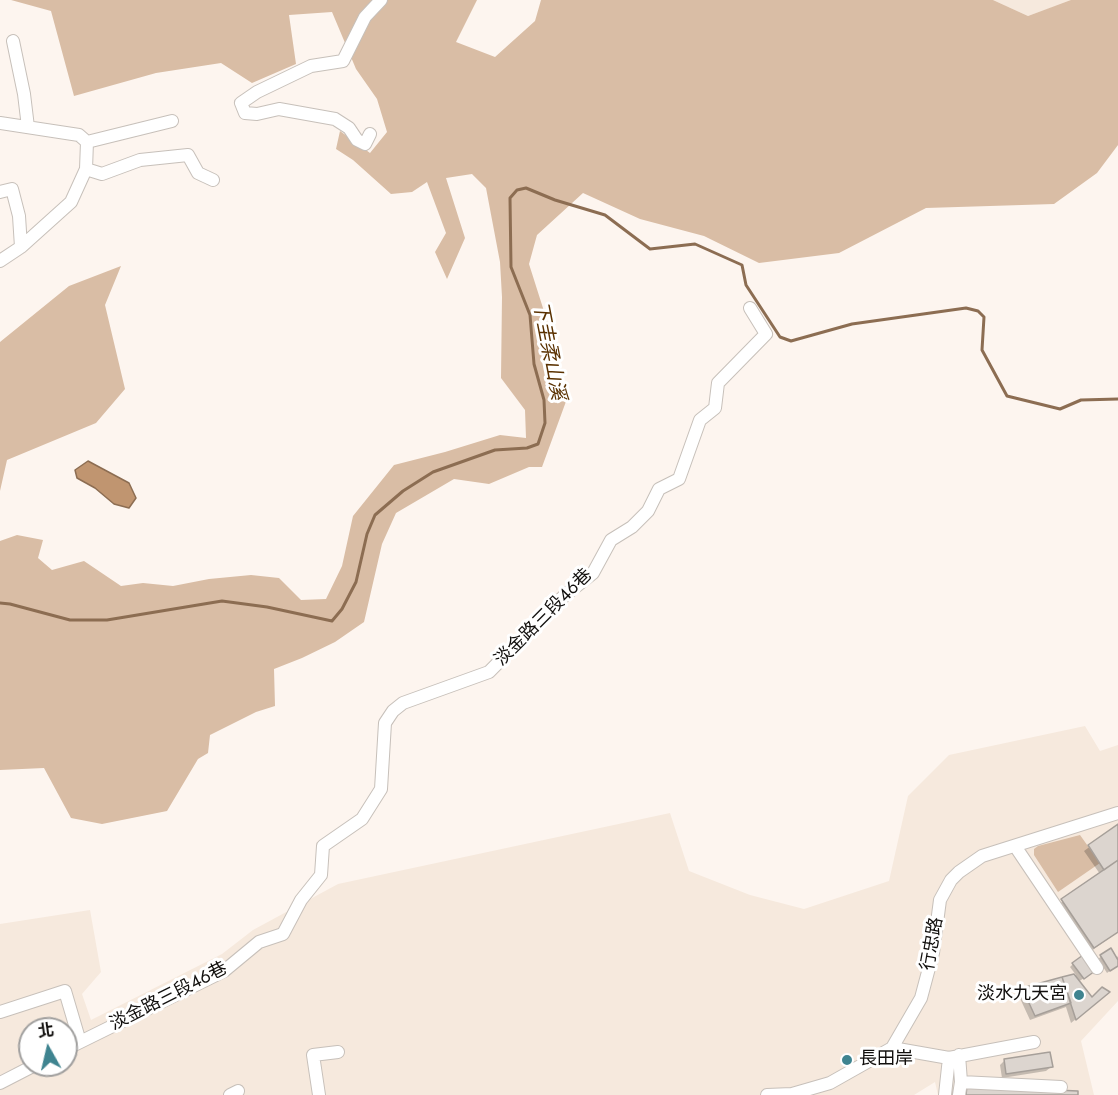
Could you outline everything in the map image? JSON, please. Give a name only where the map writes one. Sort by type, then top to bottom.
[{"type":"street","points":[[370,134],[365,144],[357,140],[349,128],[335,119],[279,109],[257,114],[245,113],[241,104],[257,92],[311,66],[343,61],[365,17],[381,0]]},
{"type":"street","points":[[13,41],[28,127]]},
{"type":"street","points":[[87,142],[172,121]]},
{"type":"street","points":[[0,123],[80,135],[87,142],[86,169],[71,202],[21,247],[0,261]]},
{"type":"street","points":[[86,169],[102,174],[140,160],[188,154],[198,173],[213,180]]},
{"type":"street","points":[[0,192],[12,189],[19,216],[21,247]]},
{"type":"street","name":"淡金路三段46巷","points":[[80,1042],[224,971],[260,942],[283,934],[301,900],[321,875],[323,846],[362,819],[381,789],[385,723],[393,711],[403,703],[489,672],[564,596],[593,573],[610,540],[632,527],[648,511],[659,489],[679,479],[700,420],[715,408],[718,383],[766,334],[750,308]]},
{"type":"street","name":"行忠路","points":[[892,1048],[921,998],[933,953],[940,900],[959,872],[982,856],[1118,813]]},
{"type":"street","points":[[1015,846],[1097,968]]},
{"type":"street","points":[[0,1012],[65,991],[80,1042]]},
{"type":"street","points":[[767,1095],[792,1094],[830,1083],[892,1048],[954,1056],[1034,1042]]},
{"type":"street","points":[[319,1095],[313,1055],[338,1052]]},
{"type":"street","points":[[954,1056],[960,1089],[1061,1087]]},
{"type":"street","points":[[945,1095],[954,1056]]},
{"type":"street","points":[[0,1083],[18,1074]]},
{"type":"shaded area","points":[[11,0],[477,0],[456,42],[495,57],[535,21],[541,0],[993,0],[1028,16],[1071,0],[1118,0],[1118,145],[1097,173],[1054,204],[926,208],[839,253],[759,263],[704,236],[640,219],[583,193],[537,235],[529,264],[568,396],[542,467],[529,467],[489,484],[454,479],[396,513],[382,544],[364,622],[335,642],[274,669],[275,706],[256,712],[210,735],[208,753],[198,759],[167,811],[102,824],[71,818],[44,768],[0,770],[0,541],[17,535],[43,540],[38,558],[52,570],[84,561],[121,586],[143,583],[173,586],[209,579],[251,575],[279,578],[301,600],[326,599],[342,566],[353,516],[394,465],[500,435],[526,438],[525,410],[501,378],[500,262],[486,188],[472,174],[446,178],[465,238],[447,279],[435,252],[446,233],[427,182],[412,192],[391,194],[353,160],[336,149],[340,131],[370,153],[387,132],[377,99],[356,69],[332,12],[289,15],[296,64],[252,83],[221,63],[156,73],[74,96],[51,11]]},
{"type":"shaded area","points":[[993,0],[1071,0],[1071,1],[1028,16]]},
{"type":"shaded area","points":[[121,266],[105,305],[125,389],[96,423],[7,460],[0,491],[0,342],[69,286]]},
{"type":"shaded area","points":[[88,461],[129,483],[136,498],[129,508],[114,504],[95,488],[77,478],[75,470]]},
{"type":"shaded area","points":[[1085,726],[1100,751],[1118,745],[1118,1001],[1081,1041],[1094,1095],[938,1095],[935,1082],[914,1095],[0,1095],[0,924],[90,910],[101,972],[82,994],[91,1020],[222,954],[253,930],[338,884],[670,813],[689,871],[750,895],[804,909],[889,881],[908,796],[949,755]]},
{"type":"shaded area","points":[[1080,835],[1100,863],[1058,892],[1034,855],[1034,849]]},
{"type":"building","points":[[1118,824],[1118,860],[1104,870],[1088,845]]},
{"type":"building","points":[[1118,860],[1118,932],[1094,948],[1061,899]]},
{"type":"building","points":[[1111,948],[1118,960],[1118,966],[1110,971],[1100,955]]},
{"type":"building","points":[[1083,955],[1095,971],[1084,979],[1072,963]]},
{"type":"building","name":"淡水九天宮","points":[[1074,974],[1092,997],[1102,987],[1110,992],[1076,1020],[1062,977]]},
{"type":"building","points":[[1062,977],[1071,1003],[1035,1016],[1022,988]]},
{"type":"building","points":[[1050,1052],[1053,1067],[1006,1074],[1004,1059]]},
{"type":"building","points":[[967,1086],[1078,1091],[1078,1095],[966,1095]]},
{"type":"waterway","name":"下圭柔山溪","points":[[0,603],[70,620],[107,620],[222,601],[267,607],[332,621],[342,609],[356,582],[367,534],[375,515],[403,491],[433,472],[495,450],[527,448],[538,444],[545,423],[544,400],[534,364],[530,315],[511,267],[510,198],[517,190],[526,188],[555,200],[605,215],[650,249],[695,244],[742,265],[746,285],[780,337],[791,341],[852,324],[966,308],[978,311],[984,317],[982,350],[1007,396],[1060,409],[1081,400],[1118,399]]},
{"type":"place","name":"淡水九天宮","points":[[1079,995]]},
{"type":"place","name":"長田岸","points":[[847,1060]]}]
